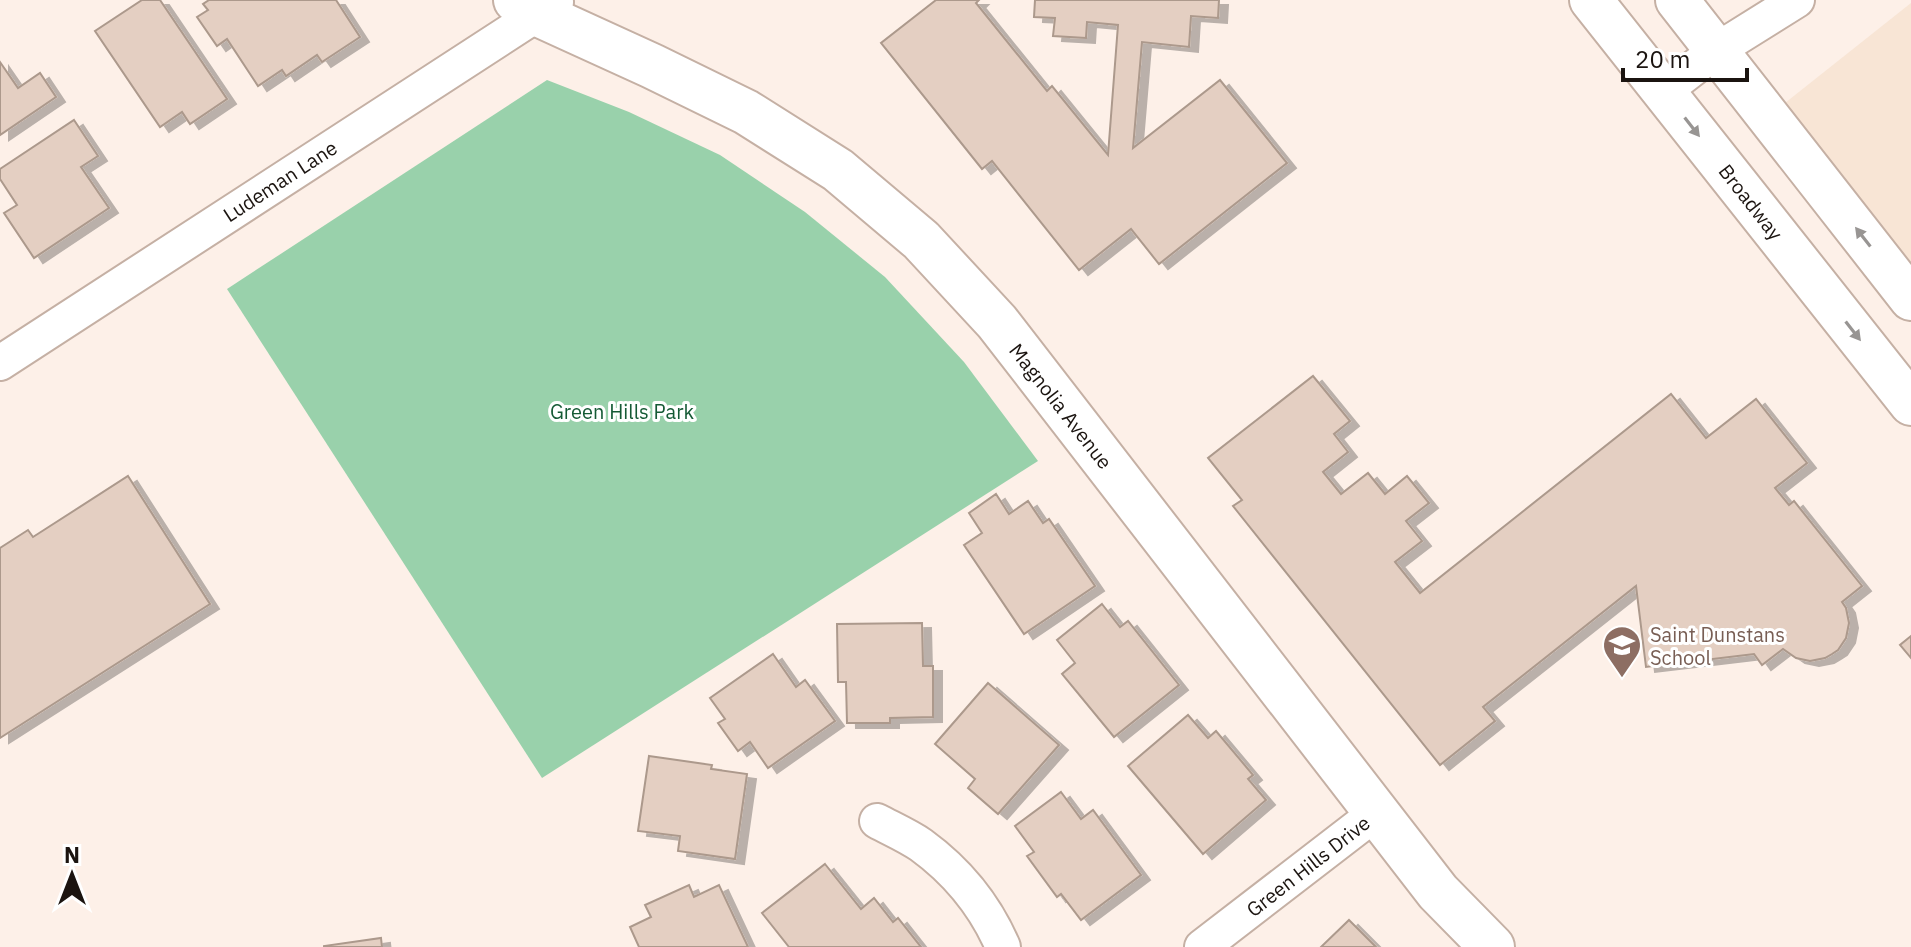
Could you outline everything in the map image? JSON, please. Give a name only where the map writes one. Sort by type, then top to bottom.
[{"type":"main road","name":"Magnolia Avenue","points":[[538,5],[746,112],[838,170],[921,240],[997,322],[1438,892],[1492,947]]},
{"type":"street","name":"Broadway","points":[[1591,0],[1911,404]]},
{"type":"street","points":[[1677,0],[1911,299]]},
{"type":"street","points":[[1664,91],[1717,50],[1797,0]]},
{"type":"street","name":"Ludeman Lane","points":[[1,359],[538,5]]},
{"type":"street","name":"Green Hills Drive","points":[[1202,947],[1376,813]]},
{"type":"street","points":[[877,821],[920,844],[959,876],[992,920],[1003,947]]},
{"type":"shaded area","points":[[1911,3],[1911,277],[1785,103]]},
{"type":"green space","name":"Green Hills Park","points":[[547,80],[629,112],[720,155],[805,212],[885,277],[964,362],[1038,461],[542,778],[227,289]]},
{"type":"building","points":[[142,0],[160,0],[227,99],[190,124],[182,112],[160,127],[95,31]]},
{"type":"building","points":[[209,0],[336,0],[360,37],[322,62],[317,55],[286,76],[282,70],[258,86],[227,39],[217,46],[197,17],[208,10],[203,4]]},
{"type":"building","points":[[936,0],[979,0],[976,3],[1047,91],[1052,86],[1108,155],[1118,25],[1087,22],[1086,38],[1053,36],[1055,18],[1034,17],[1035,0],[1219,0],[1218,18],[1191,16],[1189,47],[1142,42],[1133,148],[1220,80],[1287,163],[1159,264],[1131,229],[1079,270],[992,161],[982,169],[881,43]]},
{"type":"building","points":[[0,62],[18,88],[40,73],[56,97],[0,135]]},
{"type":"building","points":[[74,120],[98,156],[81,167],[109,208],[34,258],[4,213],[17,205],[0,179],[0,169]]},
{"type":"building","points":[[1313,376],[1350,421],[1334,434],[1348,452],[1323,472],[1341,494],[1368,473],[1385,494],[1407,476],[1429,503],[1406,521],[1422,541],[1395,562],[1420,593],[1671,394],[1706,438],[1756,399],[1807,463],[1775,488],[1789,505],[1794,501],[1862,586],[1842,602],[1849,623],[1846,638],[1832,654],[1810,661],[1796,658],[1783,649],[1762,665],[1754,654],[1646,667],[1636,586],[1483,707],[1495,721],[1440,765],[1233,506],[1242,500],[1208,458]]},
{"type":"building","points":[[128,476],[210,604],[0,738],[0,548],[28,530],[33,537]]},
{"type":"building","points":[[996,494],[1009,514],[1028,501],[1043,523],[1049,519],[1095,586],[1024,634],[964,545],[982,533],[969,513]]},
{"type":"building","points":[[1102,604],[1120,627],[1128,621],[1179,685],[1114,737],[1062,674],[1075,663],[1057,640]]},
{"type":"building","points":[[922,623],[923,666],[933,666],[933,717],[890,718],[890,723],[847,723],[846,682],[838,682],[837,624]]},
{"type":"building","points":[[1911,636],[1911,658],[1900,645]]},
{"type":"building","points":[[773,654],[796,687],[805,680],[835,721],[768,768],[750,742],[738,751],[718,723],[725,719],[710,698]]},
{"type":"building","points":[[988,683],[1059,745],[998,814],[968,788],[975,779],[935,744]]},
{"type":"building","points":[[1188,715],[1208,738],[1216,731],[1253,775],[1248,779],[1266,800],[1203,854],[1128,766]]},
{"type":"building","points":[[649,756],[712,765],[711,769],[747,774],[735,859],[678,851],[680,836],[638,831]]},
{"type":"building","points":[[1061,792],[1081,819],[1093,810],[1141,875],[1081,920],[1061,894],[1057,897],[1027,856],[1034,852],[1015,826]]},
{"type":"building","points":[[825,864],[861,909],[874,898],[893,922],[898,918],[921,947],[789,947],[762,913]]},
{"type":"building","points":[[689,885],[694,897],[719,885],[748,947],[639,947],[630,927],[651,917],[645,905]]},
{"type":"building","points":[[1349,920],[1376,947],[1321,947]]},
{"type":"building","points":[[381,938],[382,947],[324,947],[324,946]]},
{"type":"place","name":"Saint Dunstans School","points":[[1622,679]]}]
